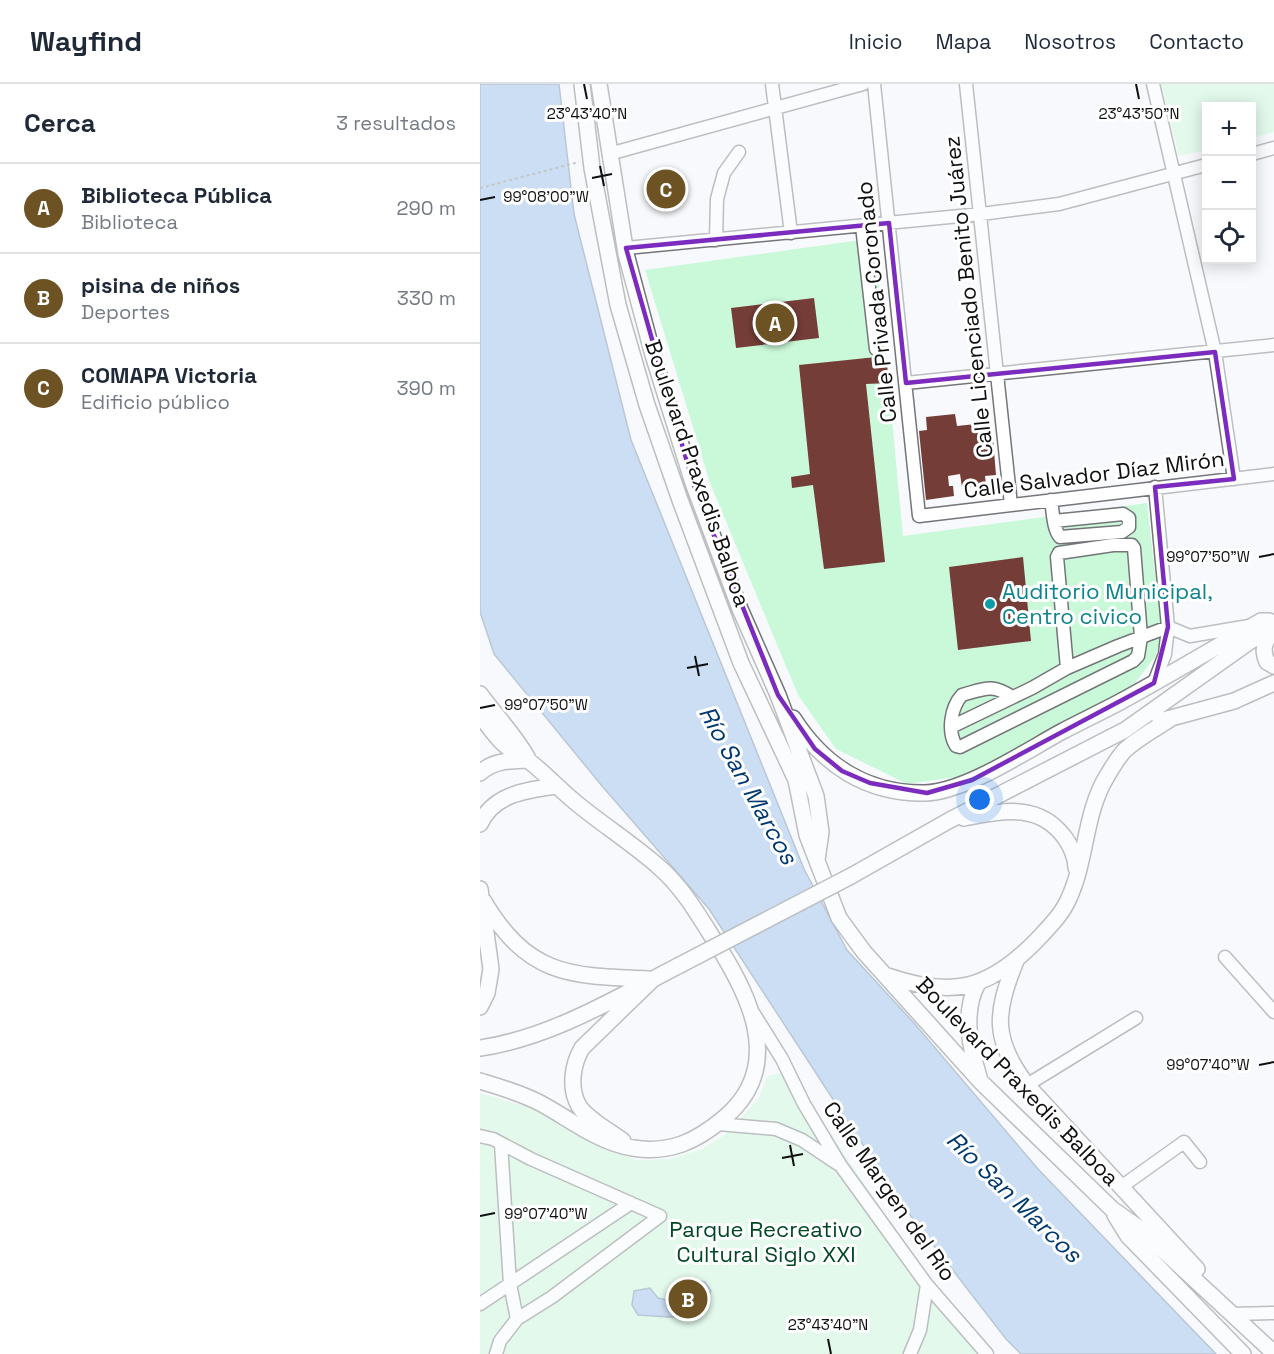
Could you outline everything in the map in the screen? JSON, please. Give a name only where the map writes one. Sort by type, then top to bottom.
[{"type":"main road","name":"Boulevard Praxedis Balboa","points":[[582,84],[592,168],[618,305],[652,418],[741,663],[796,780],[807,835],[839,918],[864,952],[980,1081],[1112,1209],[1139,1228],[1274,1353]]},
{"type":"main road","name":"Boulevard Praxedis Balboa","points":[[599,84],[626,248],[653,354],[693,483],[736,599],[778,695],[816,796],[821,832],[816,863]]},
{"type":"main road","points":[[652,418],[670,411]]},
{"type":"main road","points":[[480,1048],[511,1041],[588,1012],[851,876],[950,820],[1128,728],[1274,624],[1261,621],[1154,683],[989,772],[963,783],[927,793],[886,788],[842,771],[815,749],[778,695]]},
{"type":"main road","points":[[1274,630],[1264,643],[1267,662],[1274,666]]},
{"type":"main road","points":[[1128,728],[1234,701],[1274,683]]},
{"type":"main road","points":[[480,694],[497,718],[517,739],[528,760]]},
{"type":"main road","points":[[480,715],[506,746],[528,760],[556,786],[660,867],[680,888],[733,969],[753,1013],[758,1044],[754,1076],[744,1096],[727,1116],[707,1133],[681,1146],[654,1149],[633,1148],[607,1142],[537,1101],[505,1088],[480,1082]]},
{"type":"main road","points":[[885,975],[933,988],[978,984],[999,974],[1016,961],[1053,923],[1069,899],[1077,877],[1089,817],[1105,778],[1124,751],[1170,719]]},
{"type":"main road","points":[[480,773],[492,764],[501,761],[528,760]]},
{"type":"main road","points":[[480,824],[491,808],[513,794],[556,786]]},
{"type":"main road","points":[[950,820],[1021,811],[1043,817],[1056,825],[1068,842],[1076,861],[1077,877]]},
{"type":"main road","points":[[481,894],[497,924],[514,943],[537,960],[562,972],[652,980]]},
{"type":"main road","points":[[480,1007],[487,993],[490,969],[481,894]]},
{"type":"main road","points":[[1016,961],[999,1010],[1001,1039],[1012,1066],[1205,1277],[1221,1303]]},
{"type":"main road","points":[[633,1148],[585,1113],[579,1106],[573,1077],[576,1058],[582,1048],[652,980]]},
{"type":"main road","points":[[978,984],[972,994],[969,1031],[980,1081]]},
{"type":"main road","name":"Boulevard Praxedis Balboa","points":[[1112,1209],[1128,1236],[1243,1354]]},
{"type":"street","points":[[772,84],[791,233]]},
{"type":"street","points":[[609,154],[863,84]]},
{"type":"street","name":"Calle Privada Coronado","points":[[874,84],[919,516]]},
{"type":"street","name":"Calle Licenciado Benito Juárez","points":[[966,84],[1011,505]]},
{"type":"street","points":[[1153,84],[1215,352],[1234,479]]},
{"type":"street","points":[[1256,153],[1274,148]]},
{"type":"street","points":[[716,240],[717,199],[724,173],[739,152]]},
{"type":"street","points":[[626,248],[981,214],[1059,204],[1202,166]]},
{"type":"street","points":[[862,226],[876,350]]},
{"type":"street","points":[[906,383],[1274,345]]},
{"type":"street","name":"Calle Salvador Díaz Mirón","points":[[919,516],[1274,474]]},
{"type":"street","points":[[1154,683],[1165,654],[1168,627],[1155,487]]},
{"type":"street","points":[[1051,500],[1054,521],[1057,534],[1060,537],[1122,532],[1129,526],[1129,518],[1124,514],[1054,521]]},
{"type":"street","points":[[1012,698],[1001,689],[995,688],[962,695],[954,708],[951,727],[956,746],[960,747],[1133,661],[1138,656],[1141,637],[1132,545],[1063,551],[1057,557],[1067,668]]},
{"type":"street","points":[[951,727],[1012,698],[1067,668],[1168,627],[1190,636],[1253,626]]},
{"type":"street","points":[[1225,957],[1274,1012]]},
{"type":"street","name":"Calle Margen del Río","points":[[753,1013],[782,1059],[804,1104],[842,1166],[927,1285],[987,1354]]},
{"type":"street","points":[[1027,1085],[1137,1018]]},
{"type":"street","points":[[718,1124],[776,1130],[802,1140],[842,1166]]},
{"type":"street","points":[[480,1136],[660,1216],[552,1297],[517,1319],[500,1341],[496,1354]]},
{"type":"street","points":[[1121,1187],[1184,1142],[1200,1162]]},
{"type":"street","points":[[501,1144],[510,1284],[517,1319]]},
{"type":"street","points":[[480,1304],[631,1203]]},
{"type":"street","points":[[910,1354],[920,1330],[927,1285]]},
{"type":"street","points":[[1233,1314],[1274,1313]]},
{"type":"path","points":[[480,188],[579,162]]},
{"type":"highlighted area","points":[[889,223],[906,383],[1215,352],[1234,479],[1155,487],[1168,627],[1154,683],[972,780],[927,793],[870,783],[842,771],[815,749],[778,695],[693,483],[626,248]]},
{"type":"green space","points":[[1161,84],[1274,84],[1274,132],[1256,137],[1256,102],[1202,102],[1202,151],[1179,156]]},
{"type":"green space","points":[[875,238],[903,536],[1147,503],[1162,636],[1155,657],[1132,687],[1031,746],[956,777],[907,784],[836,749],[798,695],[710,483],[645,270]]},
{"type":"green space","name":"Parque Recreativo Cultural Siglo XXI","points":[[781,1073],[795,1080],[977,1354],[480,1354],[480,1093],[528,1107],[602,1147],[636,1160],[670,1159],[702,1149],[726,1134],[759,1098],[767,1076]]},
{"type":"water","name":"Río San Marcos","points":[[480,84],[559,84],[574,214],[631,440],[804,869],[847,950],[914,1023],[1038,1169],[1216,1354],[1021,1354],[1006,1339],[900,1202],[709,909],[602,786],[494,654],[480,612]]},
{"type":"water","points":[[693,1280],[705,1282],[711,1291],[698,1310],[689,1314],[671,1317],[638,1315],[632,1305],[634,1291],[650,1288],[658,1298],[667,1300]]},
{"type":"building","points":[[814,298],[819,338],[736,348],[731,308]]},
{"type":"building","points":[[886,356],[889,383],[866,384],[885,562],[824,569],[813,485],[792,488],[791,477],[810,474],[799,365]]},
{"type":"building","points":[[955,414],[957,426],[976,424],[980,428],[992,427],[996,475],[985,476],[986,485],[962,487],[960,474],[948,476],[949,486],[953,486],[954,496],[926,500],[919,431],[927,430],[926,417]]},
{"type":"building","name":"Auditorio Municipal, Centro civico","points":[[1023,557],[1031,641],[958,650],[949,567]]},
{"type":"place","name":"COMAPA Victoria","points":[[666,189]]},
{"type":"place","name":"Biblioteca Pública","points":[[775,323]]},
{"type":"place","name":"Auditorio Municipal, Centro civico","points":[[990,604]]},
{"type":"place","name":"pisina de niños","points":[[688,1299]]}]
